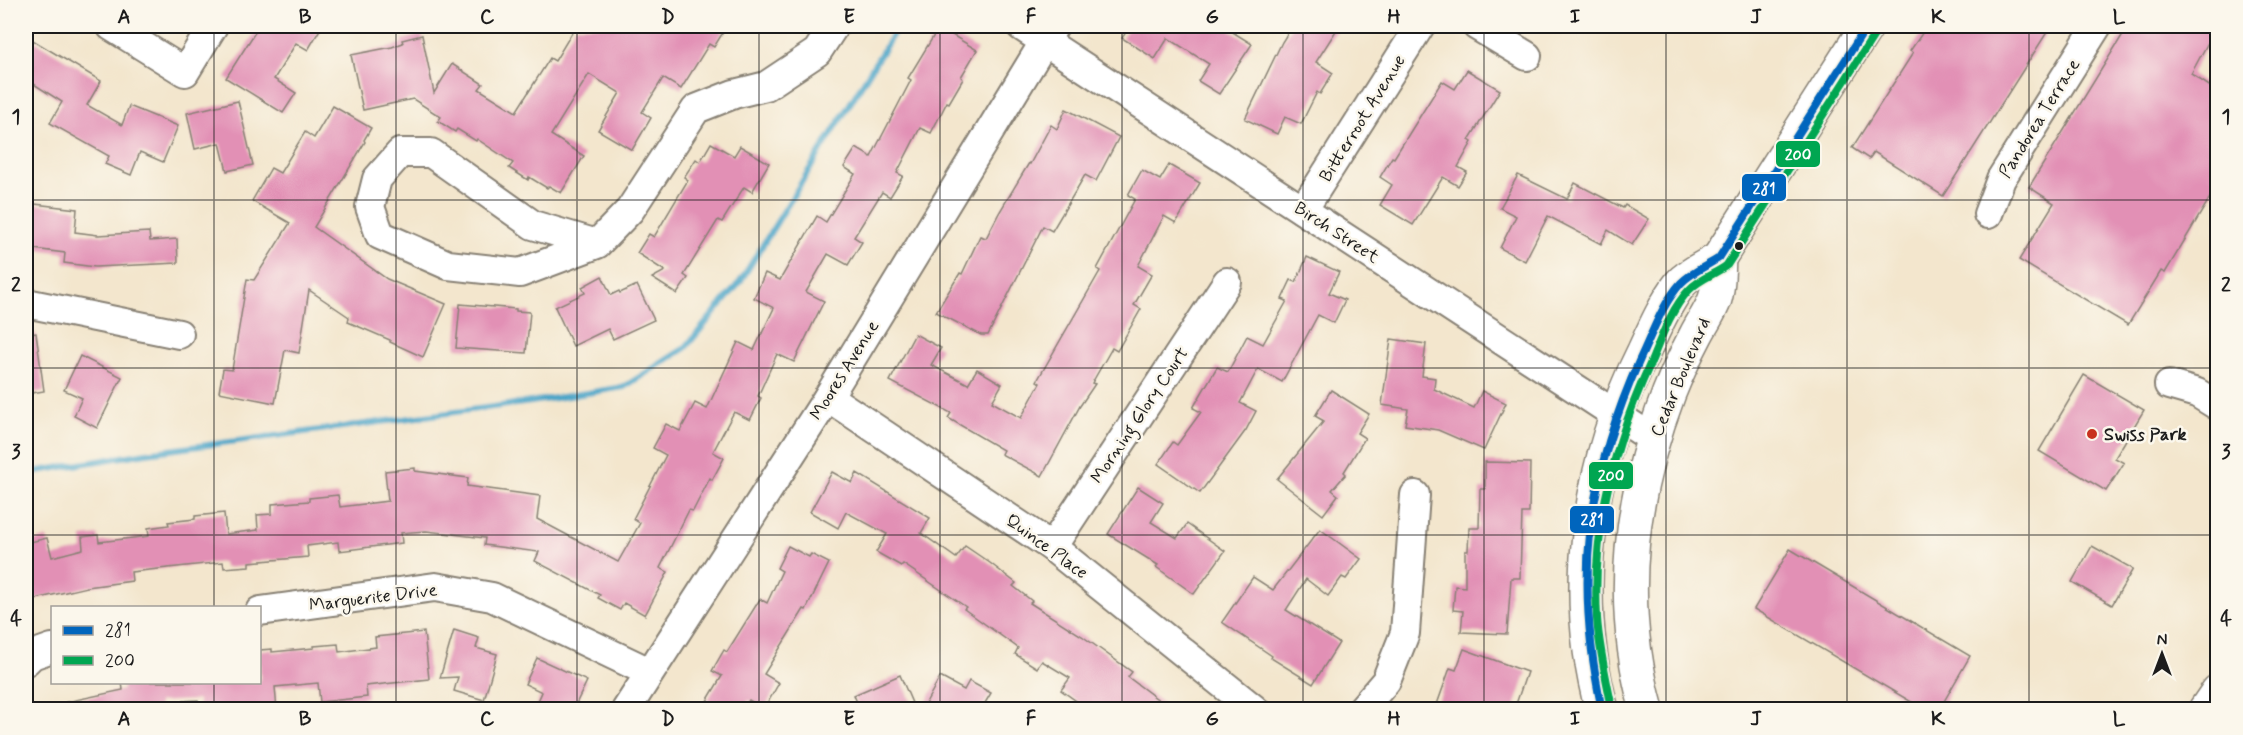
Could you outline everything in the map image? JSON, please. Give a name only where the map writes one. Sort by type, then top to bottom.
[{"type":"main road","name":"Cedar Boulevard","points":[[1602,710],[1592,660],[1587,607],[1587,558],[1591,513],[1600,466],[1616,414],[1651,337],[1682,282],[1719,258],[1867,26]]},
{"type":"main road","name":"Cedar Boulevard","points":[[1647,710],[1635,652],[1630,604],[1630,560],[1634,519],[1653,438],[1686,354],[1715,298],[1719,258]]},
{"type":"main road","points":[[2205,710],[2217,691]]},
{"type":"street","points":[[111,26],[185,72],[213,26]]},
{"type":"street","points":[[597,244],[533,225],[431,153],[400,153],[377,179],[370,207],[380,235],[448,265],[520,273],[597,244],[630,210],[696,109],[734,94],[766,86],[817,52],[834,26]]},
{"type":"street","name":"Bitterroot Avenue","points":[[1303,210],[1420,26]]},
{"type":"street","points":[[1477,26],[1527,56]]},
{"type":"street","name":"Pandorea Terrace","points":[[1988,214],[2001,178],[2097,26]]},
{"type":"street","name":"Birch Street","points":[[1040,30],[1303,210],[1653,438]]},
{"type":"street","name":"Moores Avenue","points":[[626,710],[828,397],[1040,30]]},
{"type":"street","name":"Morning Glory Court","points":[[1052,547],[1227,282]]},
{"type":"street","points":[[26,303],[179,334]]},
{"type":"street","points":[[2169,385],[2197,393],[2217,406]]},
{"type":"street","name":"Quince Place","points":[[828,397],[1052,547],[1255,710]]},
{"type":"street","points":[[1361,710],[1386,681],[1405,633],[1415,495]]},
{"type":"street","name":"Marguerite Drive","points":[[261,611],[435,587],[492,597],[649,672]]},
{"type":"street","points":[[26,661],[32,655],[51,648]]},
{"type":"building","points":[[259,26],[322,26],[308,50],[296,43],[274,79],[296,93],[283,113],[226,78]]},
{"type":"building","points":[[576,26],[727,26],[714,47],[709,44],[681,89],[663,78],[642,112],[651,118],[632,150],[598,130],[620,93],[589,74],[551,135],[584,156],[561,193],[529,177],[528,180],[509,168],[513,163],[477,139],[476,141],[457,129],[455,132],[438,121],[441,117],[413,99],[363,110],[351,55],[392,47],[403,43],[402,40],[422,35],[434,93],[452,64],[483,84],[479,89],[516,112],[550,58],[555,61]]},
{"type":"building","points":[[1130,26],[1223,26],[1252,44],[1219,94],[1198,81],[1209,64],[1168,38],[1155,59],[1122,38]]},
{"type":"building","points":[[1292,26],[1339,26],[1316,62],[1333,73],[1320,94],[1317,92],[1301,124],[1285,117],[1277,134],[1245,119]]},
{"type":"building","points":[[1927,26],[2051,26],[1943,196],[1874,152],[1869,159],[1852,148],[1913,53],[1910,51]]},
{"type":"building","points":[[2128,26],[2217,26],[2191,74],[2217,91],[2217,186],[2165,273],[2161,271],[2128,325],[2019,260],[2054,203],[2029,187]]},
{"type":"building","points":[[939,27],[977,50],[961,77],[963,79],[949,103],[947,102],[931,133],[920,128],[897,173],[903,176],[890,197],[882,192],[854,237],[862,242],[848,265],[828,254],[806,292],[824,301],[794,362],[777,354],[758,396],[761,398],[750,420],[734,412],[713,452],[724,458],[712,480],[710,478],[693,511],[689,510],[660,568],[668,572],[645,615],[624,603],[620,610],[598,598],[600,595],[535,561],[539,552],[484,545],[485,538],[426,531],[401,533],[402,543],[339,551],[338,542],[307,546],[308,557],[249,562],[249,566],[224,568],[223,562],[131,572],[132,581],[87,587],[31,600],[26,577],[26,543],[47,538],[52,557],[83,549],[82,537],[98,535],[99,542],[149,536],[148,528],[169,525],[168,522],[195,519],[195,516],[224,513],[226,534],[258,530],[257,515],[272,514],[272,504],[309,501],[309,498],[338,495],[340,507],[388,501],[385,471],[415,468],[415,471],[468,478],[467,486],[540,496],[537,519],[618,562],[640,523],[633,519],[666,455],[653,448],[666,424],[680,431],[695,403],[707,409],[738,342],[754,350],[774,308],[754,298],[765,273],[780,280],[817,216],[826,222],[855,174],[844,167],[856,148],[871,157],[911,80],[908,78]]},
{"type":"building","points":[[26,36],[101,81],[87,105],[122,125],[129,106],[178,126],[163,162],[140,152],[131,175],[105,164],[109,156],[50,123],[62,102],[26,79]]},
{"type":"building","points":[[1467,70],[1500,90],[1469,140],[1472,142],[1458,167],[1467,172],[1458,186],[1443,177],[1413,225],[1380,205],[1392,185],[1380,177],[1442,81],[1455,89]]},
{"type":"building","points":[[238,101],[253,165],[227,171],[220,143],[195,149],[187,113]]},
{"type":"building","points":[[333,106],[371,128],[314,227],[387,279],[446,304],[423,357],[348,322],[349,317],[309,290],[299,353],[285,350],[275,403],[219,392],[223,369],[232,370],[247,279],[254,280],[290,223],[252,201],[271,168],[280,173],[305,132],[314,138]]},
{"type":"building","points":[[1066,109],[1119,137],[1096,181],[1085,175],[1052,231],[1043,226],[988,335],[981,335],[936,312],[960,273],[962,274],[980,236],[986,238],[1051,125],[1057,129]]},
{"type":"building","points":[[711,143],[734,156],[740,146],[769,163],[752,192],[744,187],[722,222],[718,220],[684,275],[688,278],[677,294],[652,278],[665,271],[637,253],[649,234],[654,237],[688,180],[684,177],[696,159],[700,162]]},
{"type":"building","points":[[1169,165],[1200,183],[1176,223],[1164,216],[1138,266],[1152,274],[1134,305],[1141,309],[1117,351],[1112,348],[1092,383],[1095,384],[1080,406],[1042,476],[1001,454],[1003,450],[948,418],[951,413],[890,381],[915,334],[941,348],[931,365],[968,384],[977,369],[1002,384],[992,402],[1021,418],[1040,383],[1037,381],[1100,271],[1097,269],[1135,199],[1128,195],[1142,170],[1160,180]]},
{"type":"building","points":[[1518,175],[1567,199],[1575,183],[1623,208],[1625,205],[1649,219],[1632,245],[1608,230],[1601,244],[1548,216],[1525,261],[1500,248],[1516,216],[1500,208]]},
{"type":"building","points":[[26,203],[77,209],[75,232],[98,235],[149,232],[150,241],[177,239],[178,263],[95,267],[64,263],[65,253],[26,248]]},
{"type":"building","points":[[1307,257],[1339,272],[1329,293],[1345,300],[1334,323],[1318,315],[1282,382],[1258,369],[1240,403],[1256,411],[1246,430],[1200,493],[1158,464],[1173,442],[1177,445],[1201,412],[1193,408],[1217,367],[1228,372],[1247,336],[1263,344],[1287,301],[1282,299],[1291,280],[1296,282]]},
{"type":"building","points":[[602,276],[611,295],[637,285],[654,320],[613,339],[608,329],[573,346],[555,307],[585,293],[582,287]]},
{"type":"building","points":[[460,304],[530,312],[526,353],[456,348]]},
{"type":"building","points":[[36,333],[44,391],[26,394],[26,334]]},
{"type":"building","points":[[1391,339],[1426,344],[1422,376],[1435,378],[1434,389],[1474,408],[1482,391],[1506,403],[1484,450],[1438,430],[1405,425],[1408,409],[1382,405]]},
{"type":"building","points":[[80,356],[122,377],[97,428],[74,416],[82,398],[64,390]]},
{"type":"building","points":[[2084,375],[2144,410],[2115,458],[2124,463],[2106,491],[2039,451]]},
{"type":"building","points":[[1331,390],[1369,414],[1357,433],[1365,438],[1344,472],[1346,474],[1332,490],[1338,495],[1323,515],[1277,479],[1324,421],[1315,416]]},
{"type":"building","points":[[1485,462],[1530,463],[1529,513],[1522,513],[1520,578],[1511,578],[1507,634],[1461,632],[1463,611],[1453,610],[1455,586],[1465,587],[1465,551],[1468,551],[1469,528],[1479,528],[1480,489],[1485,489]]},
{"type":"building","points":[[832,472],[852,483],[857,473],[930,518],[921,533],[956,558],[965,546],[990,563],[1016,583],[1013,586],[1032,601],[1030,603],[1082,636],[1132,672],[1128,677],[1172,710],[1089,710],[1061,690],[1070,678],[1042,661],[1037,668],[1015,654],[1018,648],[964,609],[966,607],[903,564],[901,566],[876,552],[887,534],[846,512],[838,528],[810,512]]},
{"type":"building","points":[[1138,487],[1163,503],[1151,522],[1177,538],[1187,524],[1225,551],[1194,594],[1156,567],[1158,565],[1108,534]]},
{"type":"building","points":[[1320,529],[1361,559],[1346,579],[1342,577],[1328,596],[1306,579],[1286,610],[1339,643],[1313,684],[1271,658],[1272,656],[1222,622],[1253,577],[1273,590]]},
{"type":"building","points":[[788,546],[809,557],[811,554],[829,563],[806,610],[804,609],[764,674],[779,683],[764,709],[749,700],[743,710],[722,710],[707,701],[722,676],[712,671],[724,650],[727,652],[760,599],[767,603],[782,571],[777,568]]},
{"type":"building","points":[[2092,546],[2133,569],[2112,605],[2072,582]]},
{"type":"building","points":[[1790,549],[1970,656],[1939,710],[1925,710],[1754,609]]},
{"type":"building","points":[[454,630],[479,638],[476,648],[497,654],[484,700],[454,691],[458,677],[440,678]]},
{"type":"building","points":[[424,632],[429,679],[366,686],[367,697],[320,702],[318,683],[275,687],[277,710],[199,710],[198,700],[159,702],[159,706],[149,710],[67,710],[66,702],[123,690],[122,684],[261,684],[261,650],[272,649],[272,652],[338,644],[339,652],[376,647],[375,637]]},
{"type":"building","points":[[1464,649],[1527,672],[1514,710],[1435,710],[1450,668],[1456,670]]},
{"type":"building","points":[[537,658],[587,681],[573,710],[534,710],[542,692],[525,684]]},
{"type":"building","points":[[900,675],[915,710],[860,710],[854,695]]},
{"type":"building","points":[[940,677],[964,690],[969,681],[991,693],[981,710],[922,710]]},
{"type":"waterway","points":[[26,473],[146,453],[531,402],[624,387],[685,348],[740,282],[898,26]]},
{"type":"transit line","name":"281","points":[[1602,710],[1593,663],[1587,574],[1590,531],[1597,489],[1607,447],[1622,403],[1668,300],[1685,279],[1719,258],[1867,26]]},
{"type":"transit line","name":"200","points":[[1612,708],[1597,618],[1598,552],[1608,487],[1626,423],[1638,392],[1677,306],[1693,286],[1727,265],[1876,32]]},
{"type":"place","name":"Swiss Park","points":[[2092,434]]}]
